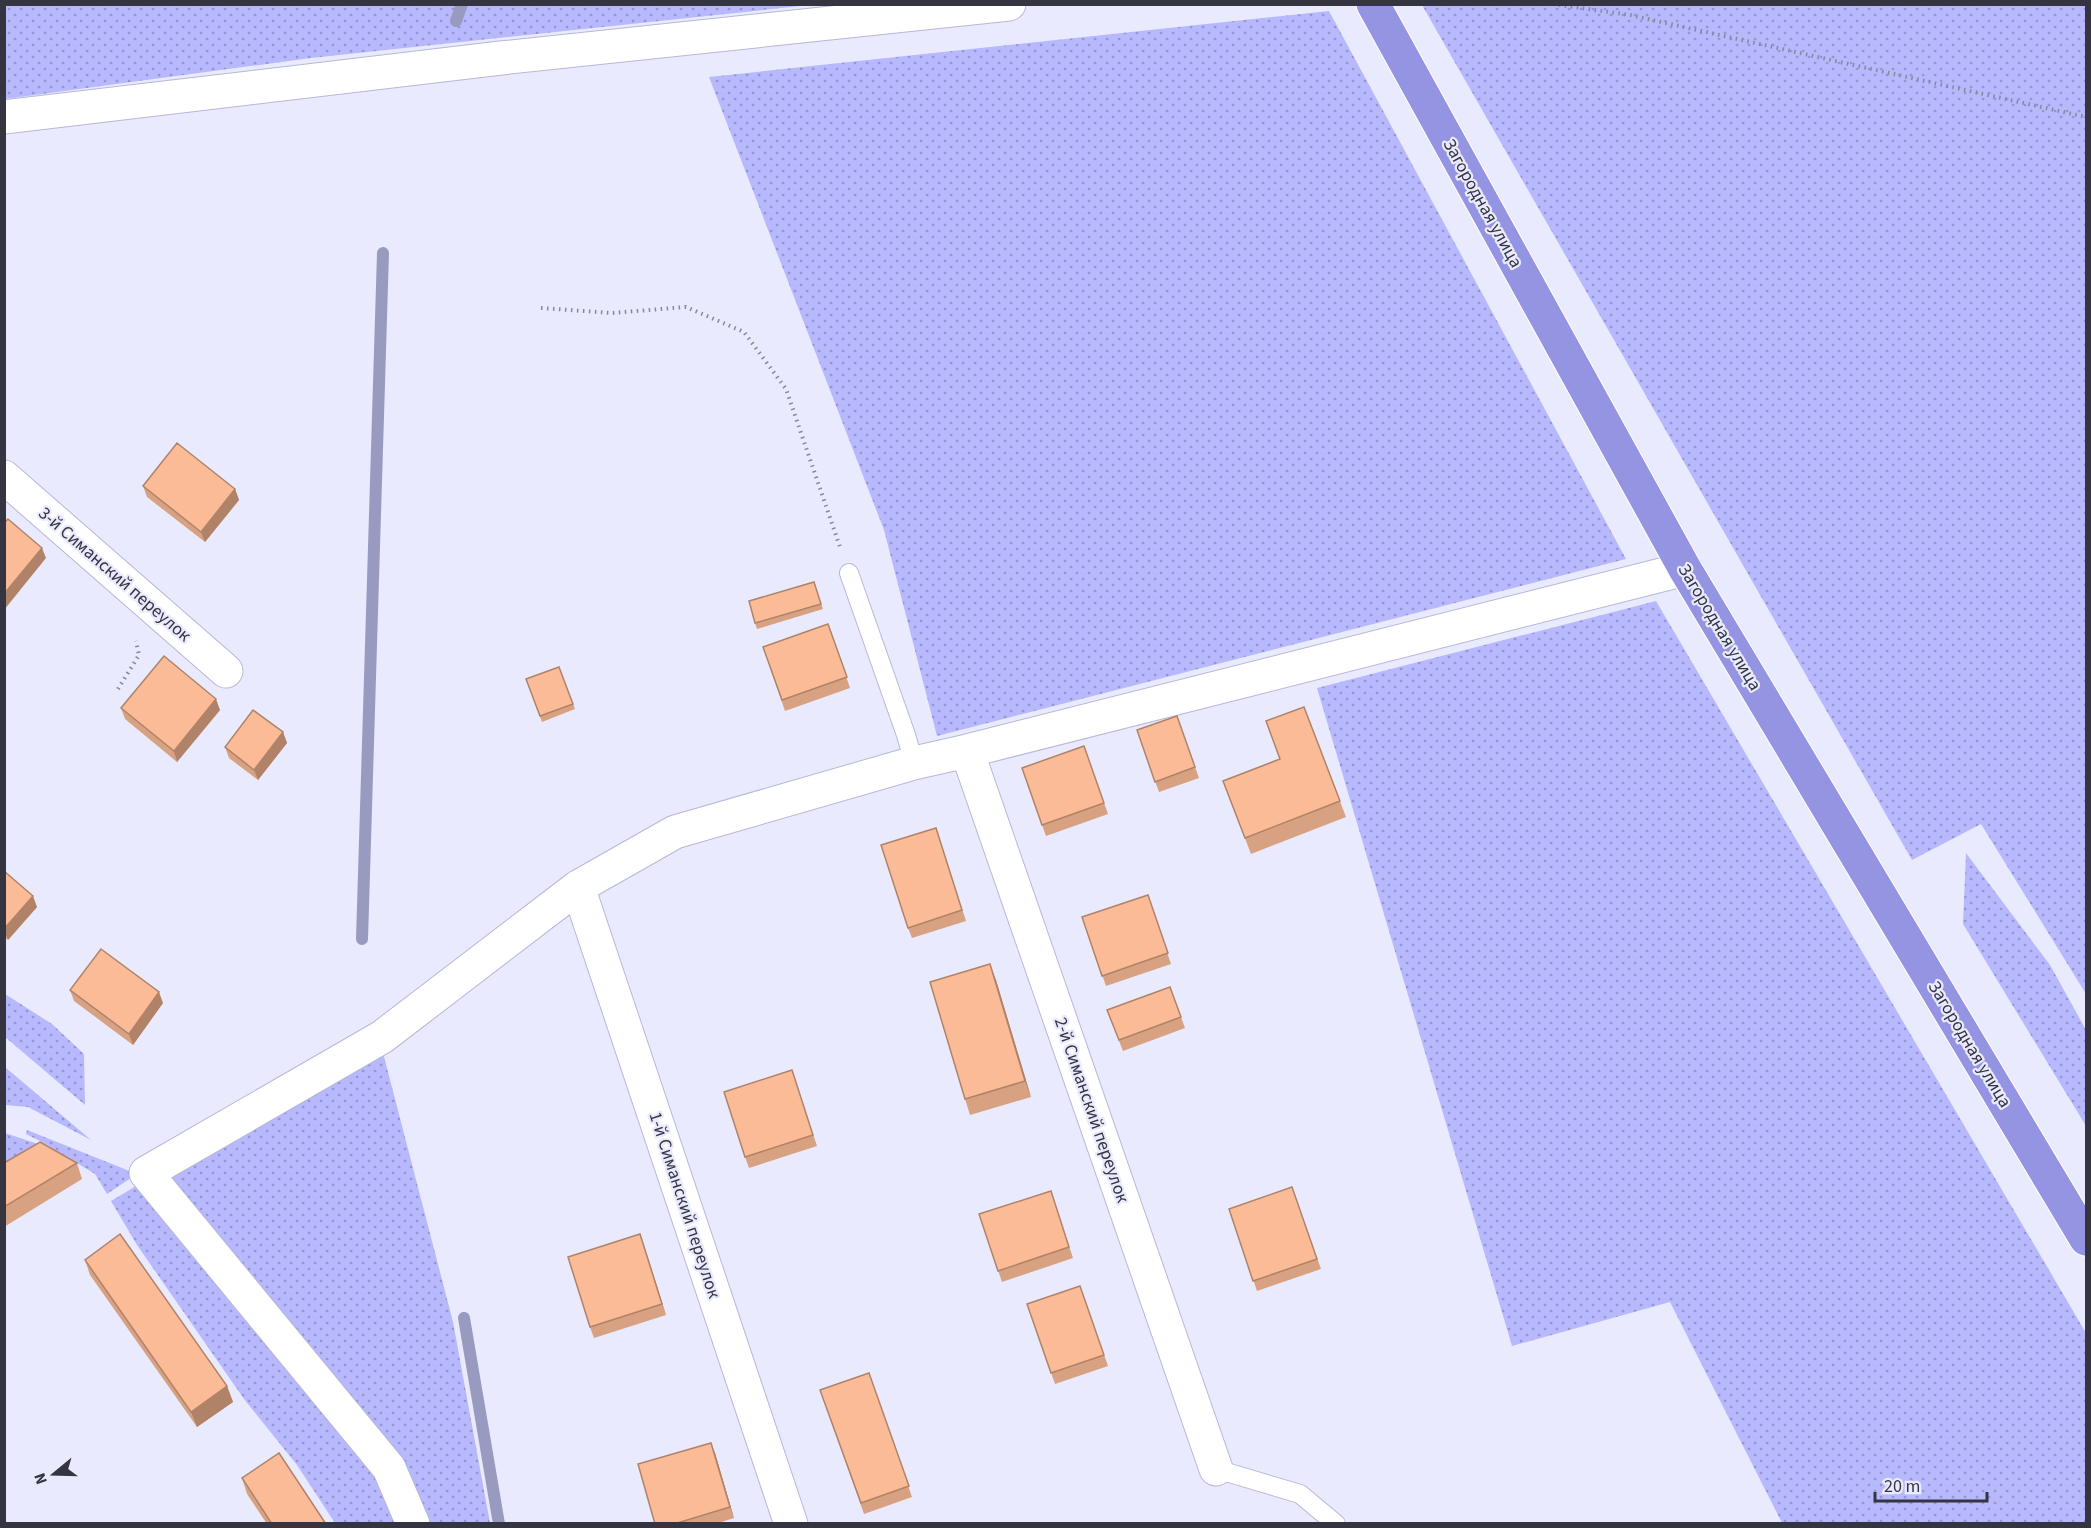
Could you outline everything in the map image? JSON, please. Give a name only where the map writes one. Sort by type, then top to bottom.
[{"type":"highway","name":"Загородная улица","points":[[1373,4],[1685,569],[2086,1239]]},
{"type":"street","points":[[4,117],[501,58],[1009,4]]},
{"type":"street","name":"3-й Симанский переулок","points":[[4,477],[226,671]]},
{"type":"street","points":[[413,1524],[388,1467],[146,1173],[382,1037],[578,887],[675,832],[914,763],[1685,569]]},
{"type":"street","name":"2-й Симанский переулок","points":[[968,751],[1216,1469]]},
{"type":"street","name":"1-й Симанский переулок","points":[[578,887],[791,1524]]},
{"type":"lane","points":[[849,573],[914,763]]},
{"type":"lane","points":[[1216,1469],[1300,1494],[1336,1524]]},
{"type":"path","points":[[1553,4],[1630,15],[2086,117]]},
{"type":"path","points":[[541,308],[612,313],[686,307],[744,332],[786,389],[849,573]]},
{"type":"shaded area","points":[[4,5],[810,5],[311,58],[5,99]]},
{"type":"shaded area","points":[[1422,5],[2086,5],[2086,994],[1981,824],[1912,860]]},
{"type":"shaded area","points":[[1329,11],[1626,559],[937,736],[884,530],[709,77]]},
{"type":"shaded area","points":[[1656,601],[2086,1333],[2086,1523],[1782,1523],[1670,1302],[1512,1346],[1317,688]]},
{"type":"shaded area","points":[[1966,853],[2050,965],[2086,1030],[2086,1126],[1963,924]]},
{"type":"shaded area","points":[[5,994],[52,1024],[84,1054],[85,1105],[5,1037]]},
{"type":"shaded area","points":[[382,1049],[453,1322],[490,1523],[423,1523],[160,1176]]},
{"type":"shaded area","points":[[4,1067],[91,1140],[28,1107],[5,1105]]},
{"type":"shaded area","points":[[27,1130],[137,1174],[107,1194],[95,1174],[26,1134]]},
{"type":"shaded area","points":[[5,1133],[38,1144],[5,1164]]},
{"type":"shaded area","points":[[146,1180],[383,1471],[407,1523],[335,1523],[297,1465],[244,1399],[137,1245],[111,1201]]},
{"type":"building","points":[[177,443],[235,489],[201,532],[143,486]]},
{"type":"building","points":[[8,519],[42,548],[4,594],[4,523]]},
{"type":"building","points":[[814,582],[821,604],[755,623],[749,601]]},
{"type":"building","points":[[828,624],[847,677],[782,700],[763,647]]},
{"type":"building","points":[[164,656],[216,699],[174,751],[121,708]]},
{"type":"building","points":[[559,667],[573,704],[540,716],[526,679]]},
{"type":"building","points":[[1304,707],[1340,801],[1245,838],[1223,781],[1280,759],[1266,721]]},
{"type":"building","points":[[253,710],[283,732],[254,770],[225,747]]},
{"type":"building","points":[[1177,716],[1195,767],[1155,782],[1137,730]]},
{"type":"building","points":[[1084,746],[1104,803],[1042,825],[1022,768]]},
{"type":"building","points":[[936,828],[962,910],[908,928],[881,845]]},
{"type":"building","points":[[4,871],[33,896],[4,929]]},
{"type":"building","points":[[1148,895],[1168,953],[1102,976],[1082,917]]},
{"type":"building","points":[[101,949],[159,992],[129,1034],[70,990]]},
{"type":"building","points":[[990,964],[1025,1081],[965,1099],[930,982]]},
{"type":"building","points":[[1170,987],[1181,1017],[1119,1040],[1107,1010]]},
{"type":"building","points":[[792,1070],[813,1135],[745,1157],[724,1092]]},
{"type":"building","points":[[40,1142],[77,1163],[4,1207],[4,1163]]},
{"type":"building","points":[[1292,1187],[1317,1259],[1253,1281],[1229,1209]]},
{"type":"building","points":[[1051,1191],[1069,1247],[998,1271],[979,1214]]},
{"type":"building","points":[[120,1234],[227,1386],[191,1412],[85,1260]]},
{"type":"building","points":[[640,1234],[662,1304],[590,1327],[568,1257]]},
{"type":"building","points":[[1080,1286],[1104,1355],[1051,1373],[1027,1304]]},
{"type":"building","points":[[869,1373],[909,1486],[861,1503],[820,1390]]},
{"type":"building","points":[[711,1443],[730,1507],[674,1524],[655,1524],[638,1464]]},
{"type":"building","points":[[279,1453],[326,1524],[272,1524],[242,1478]]},
{"type":"waterway","points":[[456,21],[462,4]]},
{"type":"waterway","points":[[362,939],[383,253]]},
{"type":"waterway","points":[[464,1318],[499,1524]]}]
